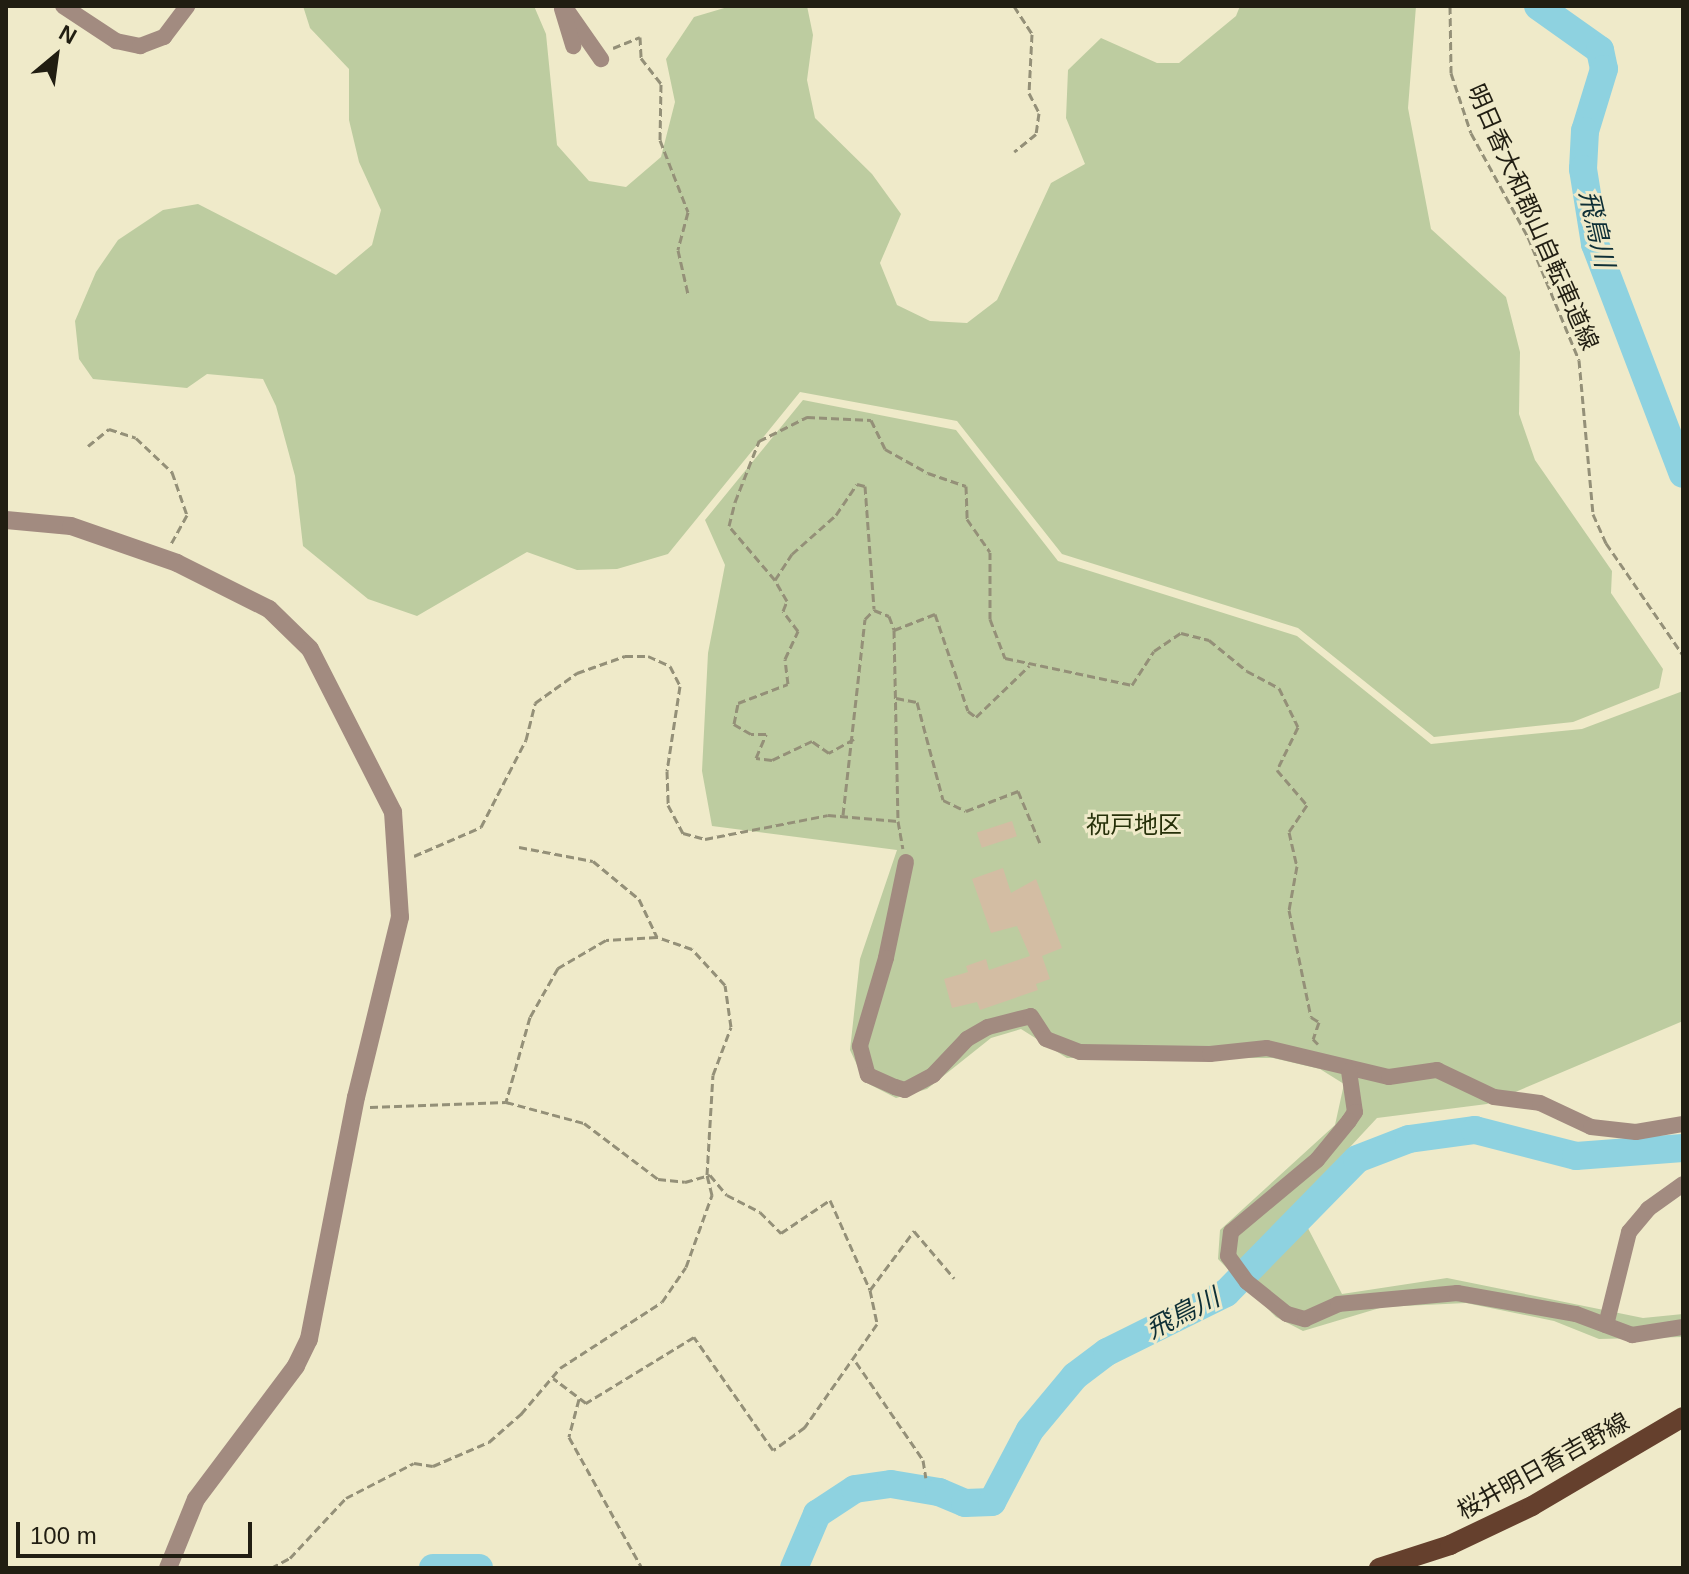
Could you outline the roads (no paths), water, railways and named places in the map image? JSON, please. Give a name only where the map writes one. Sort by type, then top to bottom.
[{"type":"main road","name":"桜井明日香吉野線","points":[[1379,1568],[1450,1545],[1532,1506],[1683,1417]]},
{"type":"street","points":[[63,6],[116,41],[140,46],[164,37],[187,6]]},
{"type":"street","points":[[562,6],[573,46]]},
{"type":"street","points":[[562,6],[600,57]]},
{"type":"street","points":[[6,520],[71,526],[164,558],[269,609],[310,649],[393,812],[400,863],[400,917],[355,1107],[309,1339],[296,1366],[196,1499],[168,1568]]},
{"type":"street","points":[[906,862],[886,958],[860,1046],[868,1075],[880,1082],[905,1090],[933,1075],[967,1039],[988,1027],[1031,1016],[1046,1039],[1080,1052],[1210,1054],[1267,1048],[1389,1077],[1437,1070],[1494,1097],[1540,1103],[1591,1127],[1636,1132],[1683,1124]]},
{"type":"street","points":[[1342,1067],[1355,1112],[1349,1121],[1317,1160],[1231,1232],[1228,1256],[1247,1282],[1287,1314],[1305,1319],[1338,1304],[1457,1293],[1562,1311],[1632,1335],[1683,1327]]},
{"type":"street","points":[[1606,1325],[1629,1232],[1648,1209],[1683,1184]]},
{"type":"waterway","name":"飛鳥川","points":[[1538,6],[1600,50],[1604,69],[1585,131],[1583,169],[1595,244],[1683,474]]},
{"type":"waterway","name":"飛鳥川","points":[[794,1568],[817,1514],[855,1489],[891,1484],[939,1492],[965,1503],[992,1502],[1030,1430],[1075,1376],[1107,1352],[1226,1293],[1357,1159],[1409,1139],[1475,1130],[1576,1156],[1683,1148]]},
{"type":"waterway","name":"飛鳥川","points":[[433,1568],[479,1568]]},
{"type":"park label","name":"祝戸地区","points":[[1134,825]]}]
